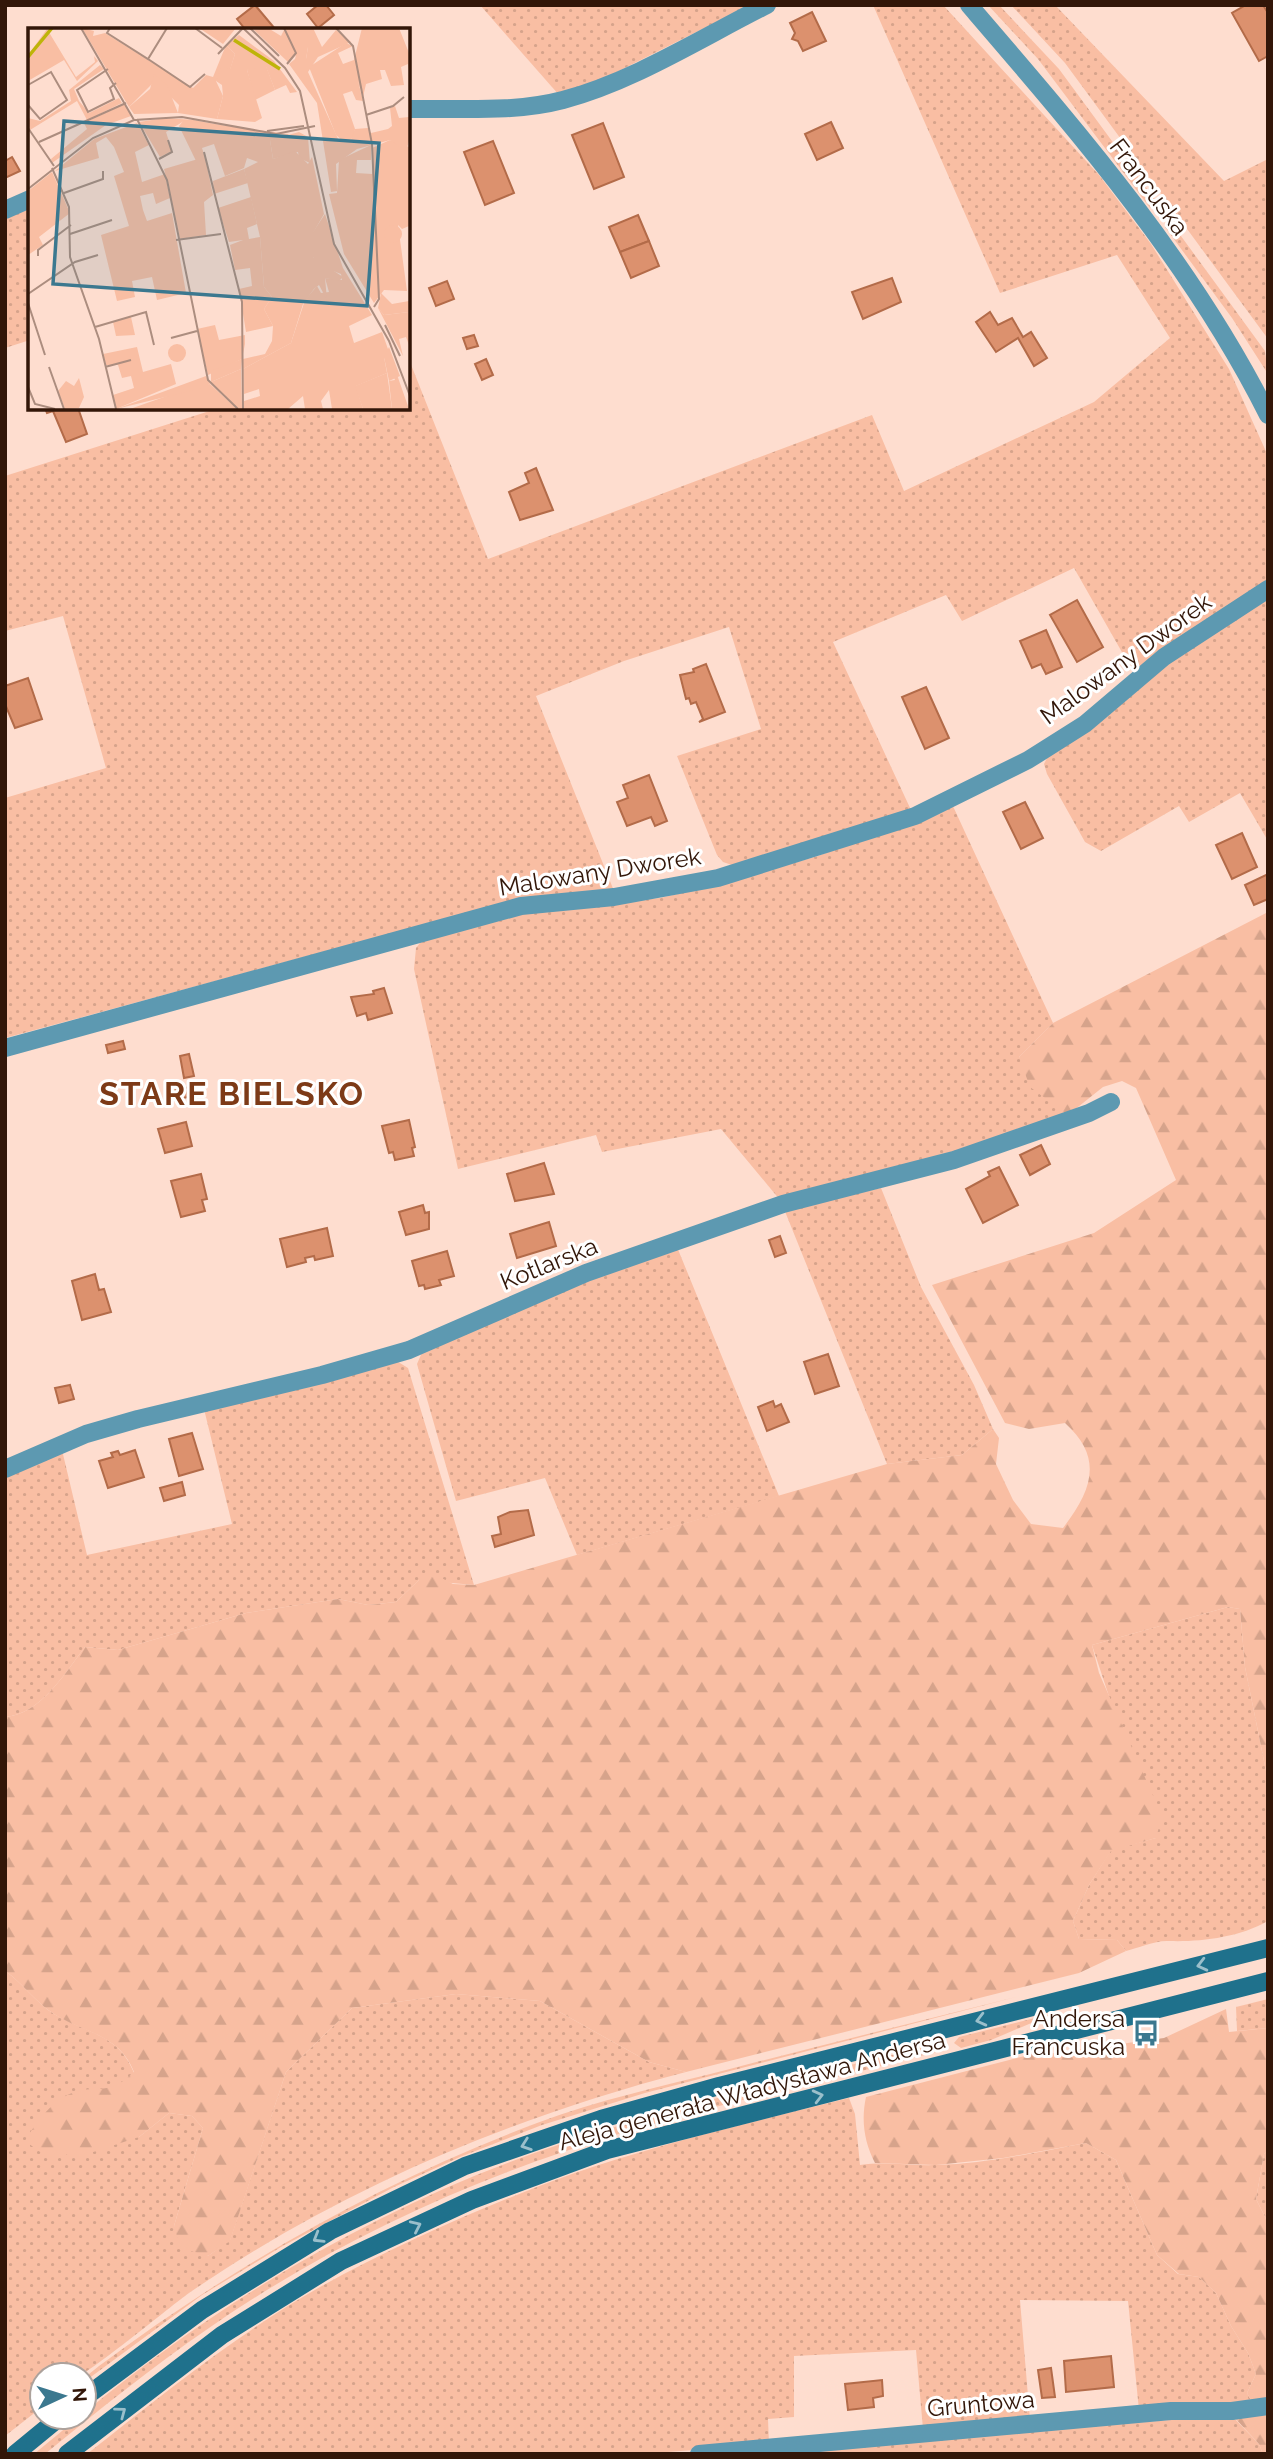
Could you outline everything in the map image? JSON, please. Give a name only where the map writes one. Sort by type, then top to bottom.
[{"type":"main road","name":"Aleja generała Władysława Andersa","points":[[98,2387],[202,2309],[318,2238],[465,2166],[601,2119],[1268,1948]]},
{"type":"main road","name":"Aleja generała Władysława Andersa","points":[[67,2454],[233,2328],[341,2261],[472,2200],[607,2150],[1268,1981]]},
{"type":"main road","points":[[943,2030],[950,2062]]},
{"type":"main road","points":[[15,2454],[43,2431]]},
{"type":"street","points":[[410,109],[537,105],[561,100],[605,87],[767,5]]},
{"type":"street","name":"Francuska","points":[[969,5],[1073,128],[1161,242],[1238,355],[1268,415]]},
{"type":"street","points":[[5,210],[28,200]]},
{"type":"street","name":"Malowany Dworek","points":[[5,1048],[521,906],[614,897],[718,878],[915,816],[1028,760],[1085,724],[1164,657],[1268,589]]},
{"type":"street","name":"Kotlarska","points":[[5,1469],[86,1434],[409,1350],[586,1273],[782,1204],[954,1160],[1089,1113],[1111,1101]]},
{"type":"street","name":"Gruntowa","points":[[699,2454],[1171,2411],[1231,2411],[1268,2406]]},
{"type":"green space","points":[[480,5],[750,5],[597,82],[559,95]]},
{"type":"green space","points":[[873,5],[943,5],[1099,175],[1151,244],[1229,369],[1268,456],[1268,580],[1135,675],[1074,568],[962,621],[946,595],[833,642],[911,810],[732,865],[723,862],[717,855],[677,756],[761,729],[729,627],[624,661],[536,696],[614,891],[518,899],[5,1038],[5,798],[106,768],[63,616],[5,631],[5,476],[213,410],[410,410],[410,362],[488,559],[872,415],[904,491],[1094,402],[1170,338],[1117,255],[1000,293]]},
{"type":"green space","points":[[988,5],[999,5],[1059,69],[1159,205],[1156,208],[1150,208],[1038,59]]},
{"type":"green space","points":[[1011,5],[1055,5],[1224,181],[1268,159],[1268,339],[1065,63]]},
{"type":"green space","points":[[28,206],[28,341],[5,348],[5,215]]},
{"type":"green space","points":[[1167,220],[1265,351],[1268,374],[1232,318],[1165,227]]},
{"type":"green space","points":[[1268,595],[1268,841],[1240,793],[1189,822],[1179,806],[1101,851],[1085,842],[1047,774],[1044,764],[1048,756],[1190,644]]},
{"type":"green space","points":[[952,804],[1053,1023],[1019,1057],[1068,1115],[1024,1133],[780,1200],[721,1129],[602,1152],[596,1135],[458,1169],[414,969],[416,948],[424,938],[515,914],[660,898],[717,885],[818,856]]},
{"type":"green space","points":[[1268,912],[1268,1781],[1245,1667],[1240,1609],[1228,1607],[1092,1645],[1099,1673],[1162,1816],[1156,1838],[1111,1851],[1089,1885],[1073,1921],[1079,1939],[1117,1940],[1126,1951],[1079,1973],[686,2072],[649,2062],[540,2001],[456,1994],[352,2008],[286,2072],[230,2241],[208,2256],[180,2248],[174,2226],[203,2128],[192,2116],[169,2113],[139,2137],[87,2154],[46,2156],[25,2141],[45,2113],[65,2096],[82,2090],[117,2085],[134,2072],[128,2059],[111,2042],[54,2014],[5,1971],[5,1717],[18,1714],[41,1700],[85,1647],[118,1650],[246,1613],[338,1599],[368,1605],[396,1602],[419,1580],[436,1575],[453,1584],[474,1585],[887,1464],[962,1455],[993,1429],[999,1438],[996,1464],[1013,1500],[1031,1524],[1063,1528],[1087,1487],[1090,1474],[1085,1449],[1065,1423],[1029,1429],[1005,1423],[932,1285],[1094,1233],[1176,1180],[1136,1088],[1122,1081],[1103,1087],[1068,1115],[1030,1087],[1019,1057],[1053,1023]]},
{"type":"green space","points":[[881,1188],[921,1287],[974,1385],[993,1429],[962,1455],[887,1464],[784,1209]]},
{"type":"green space","points":[[677,1247],[779,1496],[577,1555],[545,1478],[456,1501],[417,1364],[423,1350],[587,1277]]},
{"type":"green space","points":[[395,1360],[408,1368],[474,1585],[419,1580],[396,1602],[368,1605],[338,1599],[246,1613],[118,1650],[85,1647],[41,1700],[18,1714],[5,1717],[5,1474],[62,1450],[87,1555],[232,1524],[204,1409]]},
{"type":"green space","points":[[1228,1607],[1240,1609],[1245,1667],[1268,1781],[1268,1921],[1231,1935],[1206,1940],[1158,1942],[1126,1951],[1117,1940],[1079,1939],[1073,1921],[1089,1885],[1111,1850],[1156,1838],[1092,1645]]},
{"type":"green space","points":[[5,1971],[54,2014],[111,2042],[128,2060],[134,2073],[118,2087],[70,2094],[139,2137],[169,2113],[192,2116],[203,2128],[174,2226],[208,2256],[230,2240],[286,2072],[352,2008],[456,1994],[540,2001],[649,2062],[686,2072],[555,2111],[428,2161],[366,2190],[246,2256],[189,2293],[98,2362],[28,2361],[28,2418],[5,2436]]},
{"type":"green space","points":[[1024,1995],[645,2093],[542,2125],[460,2157],[394,2187],[281,2247],[202,2295],[98,2372],[98,2367],[150,2329],[202,2294],[255,2261],[309,2229],[421,2172],[560,2115],[607,2100]]},
{"type":"green space","points":[[1268,1999],[1268,2028],[1237,2031],[1236,2007]]},
{"type":"green space","points":[[1226,2009],[1229,2032],[1268,2028],[1268,2151],[1264,2154],[1256,2199],[1268,2223],[1268,2402],[1253,2404],[1247,2393],[1256,2374],[1248,2353],[1231,2326],[1216,2293],[1199,2277],[1179,2274],[1157,2255],[1116,2160],[1086,2143],[1003,2158],[936,2165],[875,2163],[864,2131],[866,2097],[1044,2051],[1048,2054],[1164,2038]]},
{"type":"green space","points":[[1055,2013],[991,2040],[961,2048],[954,2043],[959,2037]]},
{"type":"green space","points":[[937,2046],[936,2052],[609,2137],[516,2169],[425,2206],[336,2250],[250,2301],[167,2358],[98,2411],[98,2402],[194,2330],[310,2256],[371,2224],[496,2167],[607,2129],[746,2090]]},
{"type":"green space","points":[[849,2098],[855,2114],[860,2165],[974,2162],[1086,2143],[1116,2160],[1157,2255],[1178,2274],[1199,2277],[1216,2293],[1231,2326],[1248,2353],[1256,2374],[1247,2393],[1253,2404],[1139,2410],[1128,2301],[1020,2300],[1030,2420],[923,2429],[916,2350],[794,2356],[794,2417],[768,2419],[769,2444],[642,2454],[87,2454],[200,2366],[289,2305],[412,2240],[572,2174],[709,2133]]},
{"type":"green space","points":[[1268,2151],[1268,2223],[1256,2199],[1264,2154]]},
{"type":"green space","points":[[1268,2411],[1268,2454],[1263,2454],[1259,2444],[1232,2415]]},
{"type":"green space","points":[[1231,2415],[1259,2444],[1263,2454],[757,2454]]},
{"type":"green space","points":[[62,2431],[74,2431],[45,2454],[34,2454]]},
{"type":"building","points":[[255,5],[274,28],[244,28],[237,19]]},
{"type":"building","points":[[318,5],[326,5],[334,15],[318,28],[307,14]]},
{"type":"building","points":[[1246,5],[1263,5],[1268,13],[1268,56],[1259,61],[1232,13]]},
{"type":"building","points":[[812,12],[826,41],[803,51],[798,41],[792,39],[795,33],[790,23]]},
{"type":"building","points":[[831,122],[843,148],[817,160],[805,134]]},
{"type":"building","points":[[603,123],[624,177],[594,189],[572,135]]},
{"type":"building","points":[[493,141],[514,193],[485,205],[464,152]]},
{"type":"building","points":[[12,157],[20,171],[5,178],[5,161]]},
{"type":"building","points":[[638,215],[649,241],[620,252],[609,227]]},
{"type":"building","points":[[649,241],[659,266],[631,278],[620,252]]},
{"type":"building","points":[[892,278],[901,302],[863,319],[852,292]]},
{"type":"building","points":[[447,281],[454,299],[436,306],[429,288]]},
{"type":"building","points":[[990,312],[998,325],[1012,318],[1023,337],[1031,332],[1047,358],[1034,366],[1018,338],[996,352],[976,322]]},
{"type":"building","points":[[474,335],[478,346],[467,349],[463,338]]},
{"type":"building","points":[[486,359],[493,375],[482,380],[475,364]]},
{"type":"building","points":[[46,410],[79,410],[87,434],[66,442],[53,411],[47,413]]},
{"type":"building","points":[[536,468],[553,510],[520,520],[509,492],[529,483],[525,473]]},
{"type":"building","points":[[1077,600],[1103,647],[1077,662],[1050,615]]},
{"type":"building","points":[[1046,630],[1062,667],[1046,674],[1041,664],[1032,668],[1020,641]]},
{"type":"building","points":[[706,664],[725,712],[699,722],[703,719],[696,702],[691,704],[689,698],[686,699],[680,675],[694,672],[693,669]]},
{"type":"building","points":[[28,678],[42,719],[15,728],[5,704],[5,686]]},
{"type":"building","points":[[926,687],[949,738],[925,749],[902,697]]},
{"type":"building","points":[[649,775],[667,821],[655,826],[651,817],[627,826],[617,802],[628,798],[623,785]]},
{"type":"building","points":[[1025,802],[1043,838],[1021,849],[1003,812]]},
{"type":"building","points":[[1242,833],[1257,867],[1232,879],[1216,845]]},
{"type":"building","points":[[1268,874],[1268,899],[1254,905],[1245,885]]},
{"type":"building","points":[[384,988],[392,1013],[368,1020],[366,1013],[357,1016],[351,997],[374,994],[373,991]]},
{"type":"building","points":[[123,1041],[125,1049],[108,1053],[106,1045]]},
{"type":"building","points":[[189,1054],[194,1076],[184,1078],[180,1056]]},
{"type":"building","points":[[190,1087],[192,1096],[175,1100],[173,1091]]},
{"type":"building","points":[[409,1120],[415,1147],[412,1148],[414,1156],[395,1160],[393,1152],[389,1153],[382,1126]]},
{"type":"building","points":[[186,1122],[192,1146],[165,1153],[158,1129]]},
{"type":"building","points":[[1041,1145],[1050,1164],[1030,1175],[1020,1155]]},
{"type":"building","points":[[544,1163],[554,1194],[515,1201],[507,1174]]},
{"type":"building","points":[[999,1167],[1018,1205],[983,1223],[966,1189],[990,1176],[988,1172]]},
{"type":"building","points":[[201,1174],[207,1199],[202,1200],[205,1211],[181,1217],[171,1181]]},
{"type":"building","points":[[423,1205],[425,1213],[429,1212],[429,1229],[406,1235],[399,1212]]},
{"type":"building","points":[[549,1222],[556,1246],[517,1258],[510,1234]]},
{"type":"building","points":[[327,1228],[333,1256],[315,1260],[314,1256],[305,1258],[306,1262],[287,1267],[280,1239]]},
{"type":"building","points":[[780,1236],[786,1253],[775,1257],[769,1240]]},
{"type":"building","points":[[447,1251],[454,1276],[439,1280],[441,1285],[425,1289],[424,1285],[419,1286],[412,1261]]},
{"type":"building","points":[[95,1274],[99,1290],[104,1289],[111,1312],[82,1320],[72,1281]]},
{"type":"building","points":[[828,1354],[839,1386],[815,1394],[804,1362]]},
{"type":"building","points":[[70,1385],[74,1399],[59,1403],[55,1388]]},
{"type":"building","points":[[773,1401],[775,1407],[781,1404],[789,1422],[767,1431],[758,1407]]},
{"type":"building","points":[[192,1433],[203,1469],[179,1476],[169,1439]]},
{"type":"building","points":[[135,1450],[144,1477],[108,1488],[99,1461],[113,1457],[111,1453],[118,1451],[120,1455]]},
{"type":"building","points":[[182,1482],[185,1495],[164,1501],[160,1488]]},
{"type":"building","points":[[528,1510],[534,1535],[495,1547],[492,1536],[501,1534],[498,1517],[510,1512]]},
{"type":"building","points":[[1111,2356],[1114,2387],[1066,2392],[1064,2361]]},
{"type":"building","points":[[1051,2368],[1055,2397],[1042,2398],[1038,2370]]},
{"type":"building","points":[[882,2380],[883,2396],[873,2398],[874,2407],[848,2410],[845,2384]]},
{"type":"place","name":"Andersa Francuska","points":[[1146,2033]]},
{"type":"district","name":"STARE BIELSKO","points":[[232,1094]]}]
